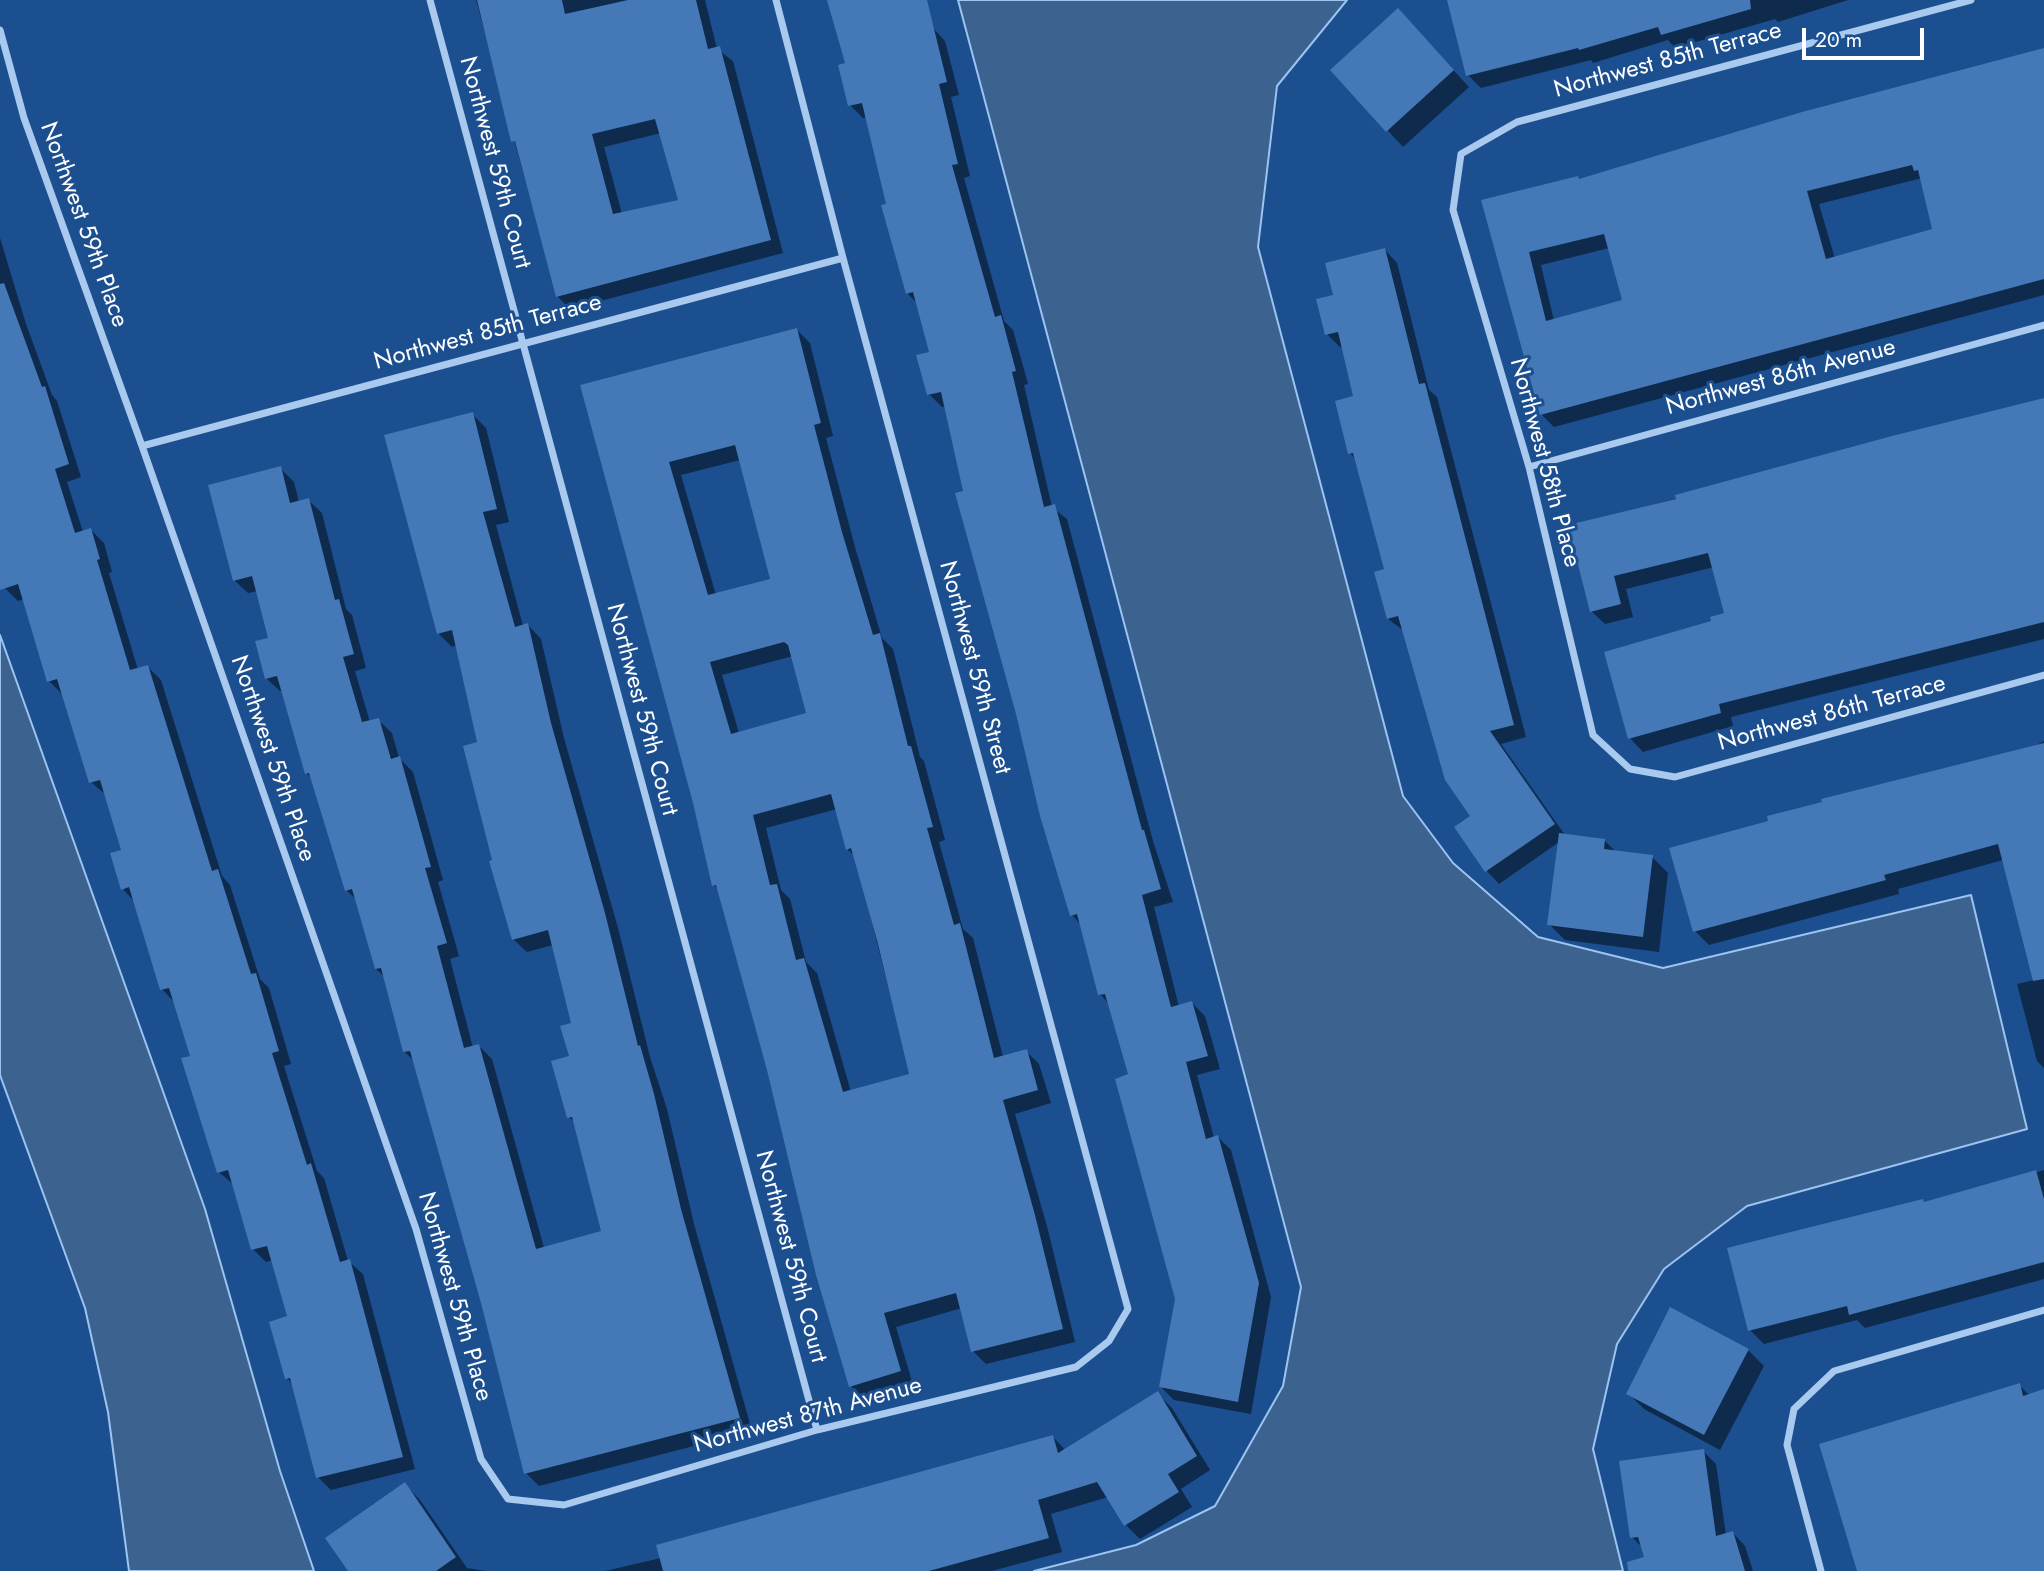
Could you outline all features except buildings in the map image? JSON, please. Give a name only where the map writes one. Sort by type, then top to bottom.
[{"type":"street","name":"Northwest 59th Court","points":[[430,0],[817,1430]]},
{"type":"street","name":"Northwest 59th Street","points":[[776,0],[843,258],[1128,1309],[1109,1342]]},
{"type":"street","name":"Northwest 85th Terrace","points":[[1461,154],[1517,122],[1971,0]]},
{"type":"street","name":"Northwest 59th Place","points":[[0,30],[24,118],[142,446],[416,1229],[481,1459],[508,1499]]},
{"type":"street","name":"Northwest 58th Place","points":[[1461,154],[1453,210],[1529,467],[1593,734],[1630,769]]},
{"type":"street","name":"Northwest 85th Terrace","points":[[142,446],[843,258]]},
{"type":"street","name":"Northwest 86th Avenue","points":[[1529,467],[2044,325]]},
{"type":"street","name":"Northwest 86th Terrace","points":[[1630,769],[1675,777],[2044,675]]},
{"type":"street","points":[[1821,1571],[1787,1445],[1794,1409],[1834,1371],[2044,1310]]},
{"type":"street","name":"Northwest 87th Avenue","points":[[508,1499],[564,1505],[817,1430],[1076,1367],[1109,1342]]},
{"type":"water","points":[[958,0],[1347,0],[1277,86],[1258,247],[1403,796],[1453,863],[1538,937],[1663,968],[1971,895],[2027,1129],[1747,1206],[1664,1269],[1617,1344],[1593,1449],[1623,1571],[1034,1571],[1136,1545],[1215,1506],[1283,1386],[1301,1287]]},
{"type":"water","points":[[0,635],[205,1209],[280,1471],[314,1571],[129,1571],[108,1412],[85,1308],[0,1075]]}]
